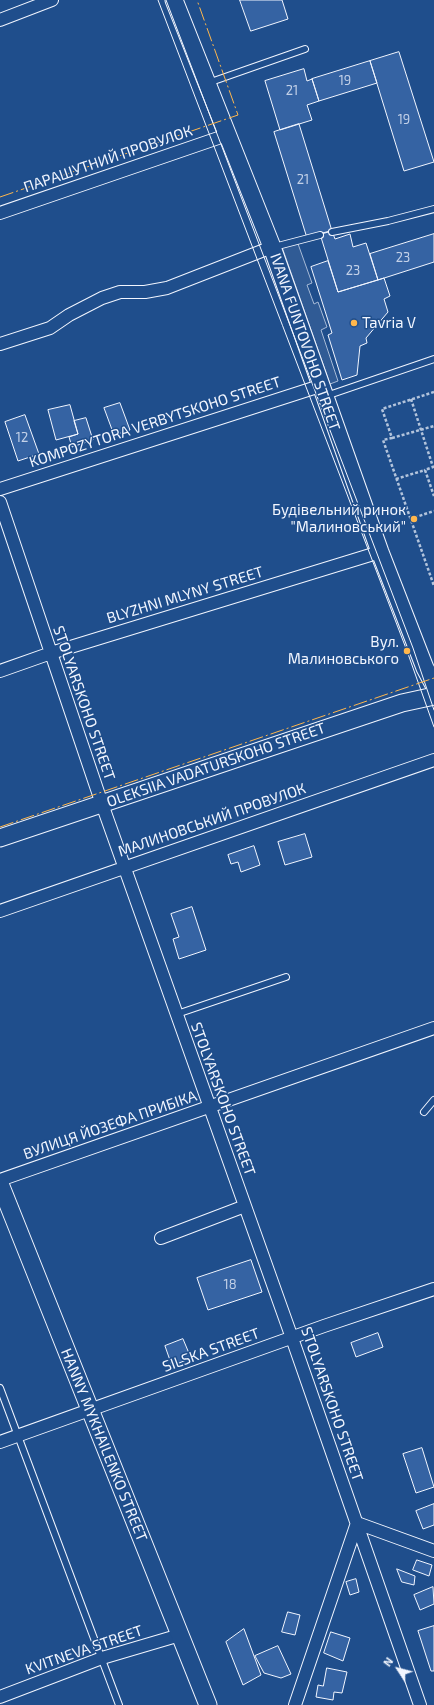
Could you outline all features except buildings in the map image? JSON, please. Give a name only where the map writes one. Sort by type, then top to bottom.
[{"type":"street","points":[[0,20],[52,0]]},
{"type":"street","name":"IVANA FUNTOVOHO STREET","points":[[174,0],[272,247],[380,552],[425,668],[434,685]]},
{"type":"street","name":"ПАРАШУТНИЙ ПРОВУЛОК","points":[[0,213],[227,135]]},
{"type":"street","points":[[0,344],[50,328],[69,315],[102,298],[120,292],[145,292],[167,288],[272,247]]},
{"type":"street","name":"KOMPOZYTORA VERBYTSKOHO STREET","points":[[0,489],[322,391]]},
{"type":"street","name":"STOLYARSKOHO STREET","points":[[0,502],[102,804],[292,1338],[420,1705]]},
{"type":"street","name":"BLYZHNI MLYNY STREET","points":[[0,671],[51,653],[380,552]]},
{"type":"street","name":"OLEKSIIA VADATURSKOHO STREET","points":[[0,838],[402,703],[434,696]]},
{"type":"street","name":"МАЛИНОВСЬКИЙ ПРОВУЛОК","points":[[0,911],[434,760]]},
{"type":"street","name":"ВУЛИЦЯ ЙОЗЕФА ПРИБІКА","points":[[0,1180],[434,1028]]},
{"type":"street","name":"HANNY MYKHAILENKO STREET","points":[[0,1184],[208,1705]]},
{"type":"street","points":[[161,1238],[245,1206]]},
{"type":"street","name":"SILSKA STREET","points":[[0,1442],[434,1289]]},
{"type":"street","points":[[295,1705],[357,1523],[434,1551]]},
{"type":"street","name":"KVITNEVA STREET","points":[[0,1697],[102,1658],[180,1635]]},
{"type":"lane","points":[[207,83],[305,49]]},
{"type":"lane","points":[[332,232],[388,221],[434,209]]},
{"type":"lane","points":[[272,247],[297,240],[306,240],[320,235]]},
{"type":"lane","points":[[322,391],[434,359]]},
{"type":"lane","points":[[176,1014],[286,977]]},
{"type":"lane","points":[[424,1112],[434,1100]]},
{"type":"lane","points":[[0,1388],[119,1705]]},
{"type":"path","points":[[392,438],[382,408],[434,392]]},
{"type":"path","points":[[396,479],[434,467],[411,399]]},
{"type":"path","points":[[434,426],[383,440],[434,586]]},
{"type":"path","points":[[425,470],[434,496]]},
{"type":"path","points":[[410,519],[434,511]]},
{"type":"shaded area","points":[[297,241],[312,283],[307,285],[314,304],[318,302],[327,327],[321,330],[338,381],[330,384],[282,247]]},
{"type":"tram line","points":[[158,0],[407,651],[434,727]]},
{"type":"tram line","points":[[166,0],[413,648],[434,710]]},
{"type":"power","points":[[0,197],[238,115],[197,0]]},
{"type":"power","points":[[0,827],[434,678]]},
{"type":"place","name":"Tavria V","points":[[354,323]]},
{"type":"place","name":"Будівельний ринок \"Малиновський\"","points":[[414,519]]},
{"type":"place","name":"Вул. Малиновського","points":[[407,651]]}]
